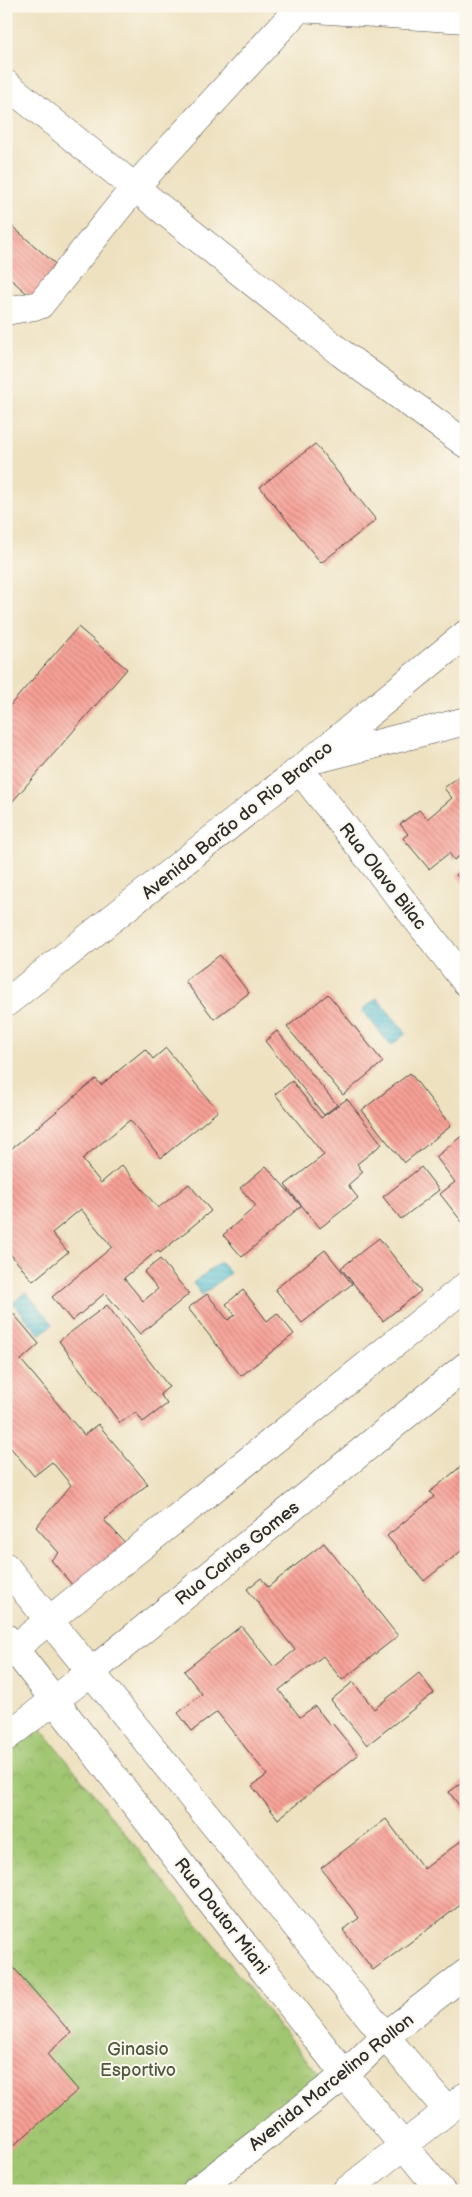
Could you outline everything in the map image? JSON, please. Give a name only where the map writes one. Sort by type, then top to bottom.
[{"type":"street","points":[[6,311],[40,306],[135,188],[299,8],[466,19]]},
{"type":"street","points":[[6,84],[341,353],[466,444]]},
{"type":"street","name":"Avenida Barão do Rio Branco","points":[[6,1003],[306,765],[466,634]]},
{"type":"street","points":[[420,672],[466,660]]},
{"type":"street","points":[[306,765],[466,721]]},
{"type":"street","name":"Rua Olavo Bilac","points":[[306,765],[466,982]]},
{"type":"street","points":[[9,1647],[49,1621],[466,1286]]},
{"type":"street","name":"Rua Carlos Gomes","points":[[6,1737],[90,1672],[466,1366]]},
{"type":"street","points":[[6,1567],[385,2036],[457,2103],[346,2191]]},
{"type":"street","name":"Rua Doutor Miani","points":[[9,1647],[55,1699],[345,2075],[441,2191]]},
{"type":"street","name":"Avenida Marcelino Rollon","points":[[196,2191],[345,2075],[385,2036],[466,1973]]},
{"type":"green space","name":"Ginasio Esportivo","points":[[32,1717],[325,2083],[180,2191],[6,2191],[6,1739]]},
{"type":"water","points":[[377,998],[406,1033],[391,1046],[362,1010]]},
{"type":"water","points":[[220,1262],[230,1273],[202,1295],[193,1283]]},
{"type":"water","points":[[26,1292],[53,1324],[40,1335],[13,1303]]},
{"type":"building","points":[[6,221],[59,267],[32,298],[6,275]]},
{"type":"building","points":[[315,444],[376,520],[321,563],[260,487]]},
{"type":"building","points":[[78,627],[127,669],[6,809],[6,710]]},
{"type":"building","points":[[458,777],[466,787],[466,851],[454,860],[449,853],[429,869],[403,838],[408,834],[400,824],[419,810],[427,819],[452,798],[444,788]]},
{"type":"building","points":[[466,867],[466,886],[456,875]]},
{"type":"building","points":[[220,955],[249,993],[214,1019],[185,981]]},
{"type":"building","points":[[328,994],[383,1062],[343,1095],[287,1027]]},
{"type":"building","points":[[277,1031],[337,1105],[324,1115],[265,1041]]},
{"type":"building","points":[[166,1048],[218,1111],[161,1158],[130,1120],[82,1159],[101,1183],[122,1165],[158,1208],[189,1184],[211,1211],[160,1253],[158,1250],[124,1278],[143,1301],[158,1289],[144,1272],[160,1259],[189,1294],[140,1334],[105,1293],[72,1321],[52,1297],[112,1247],[81,1209],[52,1233],[68,1252],[33,1281],[6,1249],[6,1153],[96,1079],[101,1085],[145,1049],[153,1059]]},
{"type":"building","points":[[410,1073],[451,1126],[404,1163],[362,1110]]},
{"type":"building","points":[[292,1081],[321,1118],[347,1099],[382,1144],[357,1164],[363,1172],[348,1185],[358,1198],[320,1228],[285,1185],[324,1155],[275,1094]]},
{"type":"building","points":[[464,1134],[466,1136],[466,1227],[440,1194],[455,1182],[436,1157]]},
{"type":"building","points":[[266,1166],[301,1206],[242,1257],[223,1235],[256,1206],[240,1188]]},
{"type":"building","points":[[421,1167],[439,1190],[401,1219],[383,1197]]},
{"type":"building","points":[[379,1238],[421,1291],[383,1321],[341,1268]]},
{"type":"building","points":[[325,1250],[352,1284],[302,1323],[275,1289]]},
{"type":"building","points":[[243,1290],[267,1321],[277,1313],[294,1334],[241,1376],[188,1308],[207,1294],[228,1320],[235,1315],[226,1304]]},
{"type":"building","points":[[107,1305],[169,1387],[160,1394],[167,1404],[143,1422],[136,1412],[120,1423],[59,1341]]},
{"type":"building","points":[[12,1312],[39,1344],[21,1360],[84,1435],[98,1424],[148,1484],[104,1520],[131,1549],[78,1592],[51,1560],[59,1553],[36,1527],[71,1485],[52,1462],[34,1476],[6,1442],[6,1372],[13,1366],[6,1358],[6,1317]]},
{"type":"building","points":[[466,1462],[466,1547],[424,1581],[387,1536],[434,1497],[430,1492]]},
{"type":"building","points":[[324,1543],[398,1636],[342,1680],[323,1656],[279,1690],[300,1717],[315,1706],[330,1725],[332,1723],[358,1755],[278,1819],[252,1786],[267,1775],[217,1712],[192,1731],[178,1713],[202,1694],[184,1671],[241,1626],[274,1667],[295,1650],[247,1589],[261,1578],[268,1587]]},
{"type":"building","points":[[419,1673],[434,1693],[367,1745],[331,1700],[353,1682],[374,1709]]},
{"type":"building","points":[[466,1780],[466,1814],[449,1792]]},
{"type":"building","points":[[386,1819],[424,1869],[466,1837],[466,1901],[373,1970],[343,1930],[359,1918],[321,1868]]},
{"type":"building","points":[[6,1959],[71,2033],[47,2054],[78,2090],[6,2152]]}]
